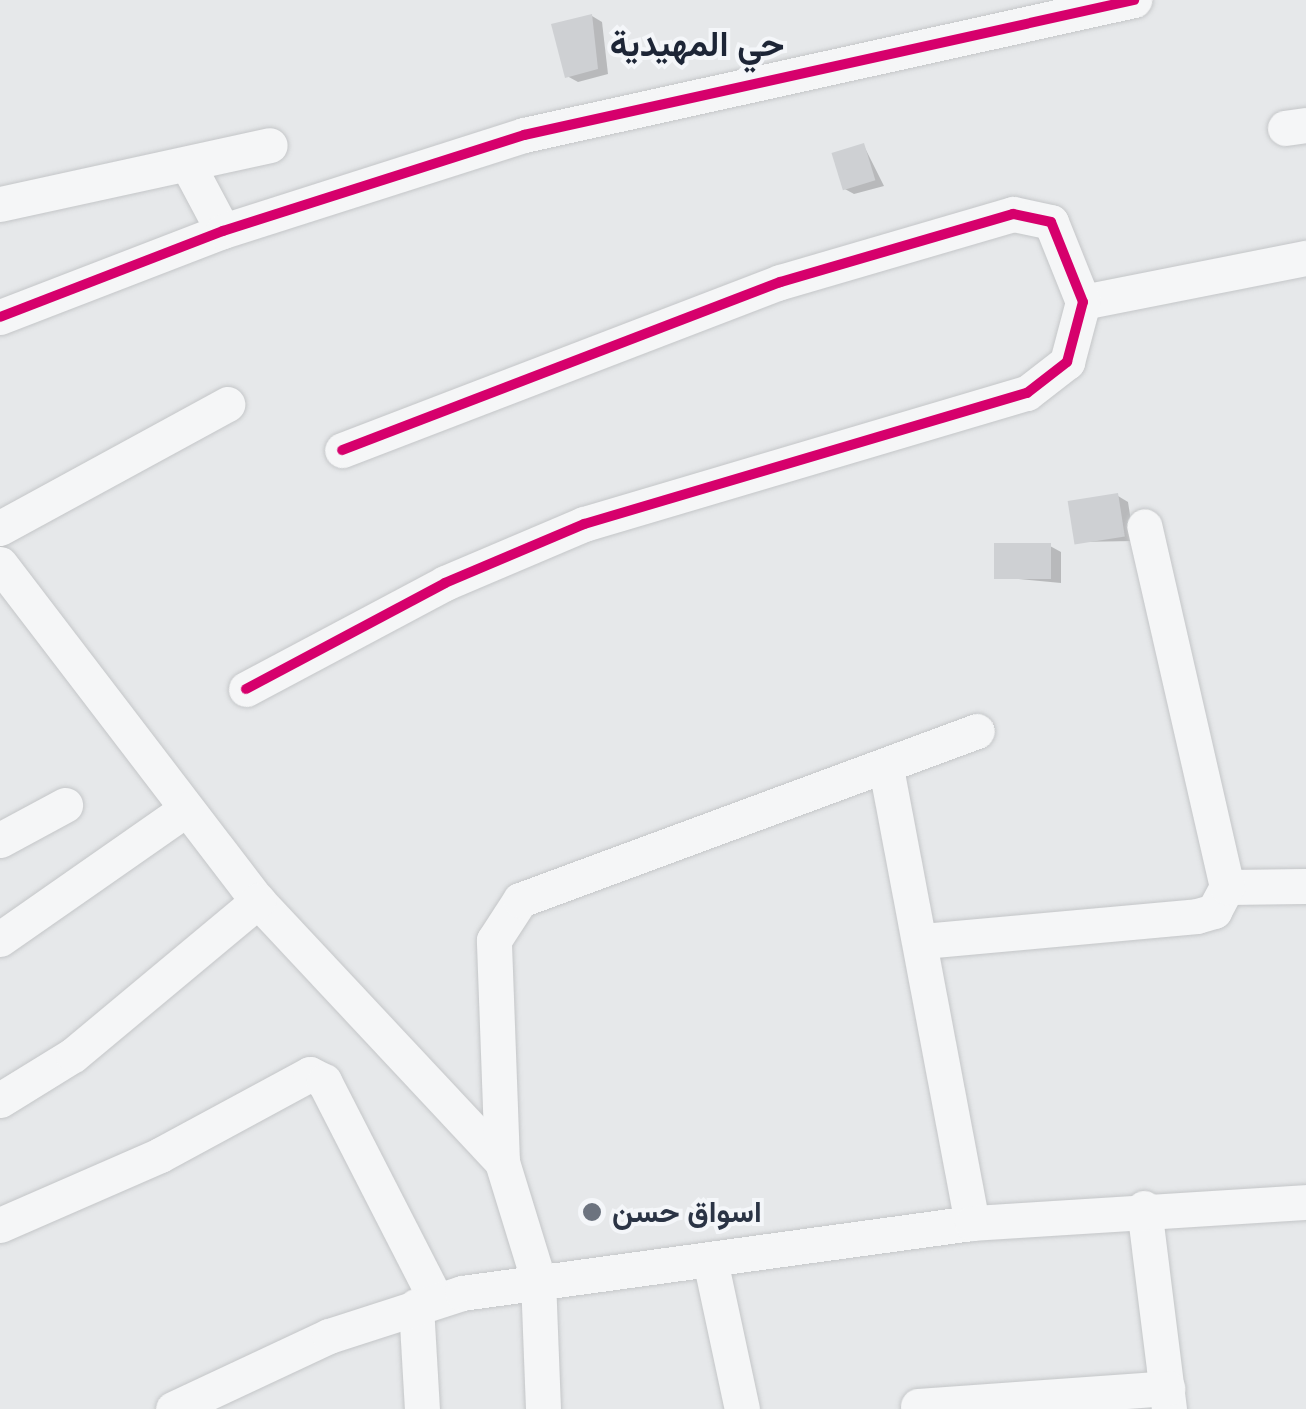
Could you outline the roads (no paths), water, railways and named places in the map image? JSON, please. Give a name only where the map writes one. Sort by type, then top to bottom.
[{"type":"street","points":[[0,317],[223,231],[524,135],[1114,2]]},
{"type":"street","points":[[0,204],[190,169],[270,145]]},
{"type":"street","points":[[190,169],[223,231]]},
{"type":"street","points":[[246,689],[445,584],[584,524],[1026,393],[1066,362],[1083,302],[1051,222],[1013,214],[780,282],[342,450]]},
{"type":"street","points":[[1083,302],[1306,258]]},
{"type":"street","points":[[0,528],[227,404]]},
{"type":"street","points":[[922,940],[1197,916],[1214,911],[1227,887],[1144,526]]},
{"type":"street","points":[[0,564],[258,902],[502,1162]]},
{"type":"street","points":[[544,1409],[538,1279],[502,1162],[494,940],[520,900],[886,768],[977,731]]},
{"type":"street","points":[[886,768],[922,940],[972,1223]]},
{"type":"street","points":[[0,840],[66,805]]},
{"type":"street","points":[[0,939],[185,810]]},
{"type":"street","points":[[1227,887],[1306,886]]},
{"type":"street","points":[[0,1100],[87,1044],[258,902]]},
{"type":"street","points":[[0,1225],[160,1155],[310,1074],[324,1081],[426,1303],[422,1409]]},
{"type":"street","points":[[172,1409],[239,1392],[426,1303],[538,1279],[710,1260],[972,1223],[1144,1208],[1306,1202]]},
{"type":"street","points":[[918,1406],[1168,1398],[1144,1208]]},
{"type":"street","points":[[710,1260],[742,1409]]},
{"type":"place","name":"اسواق حسن","points":[[592,1212]]},
{"type":"district","name":"حي المهيدية","points":[[697,44]]}]
